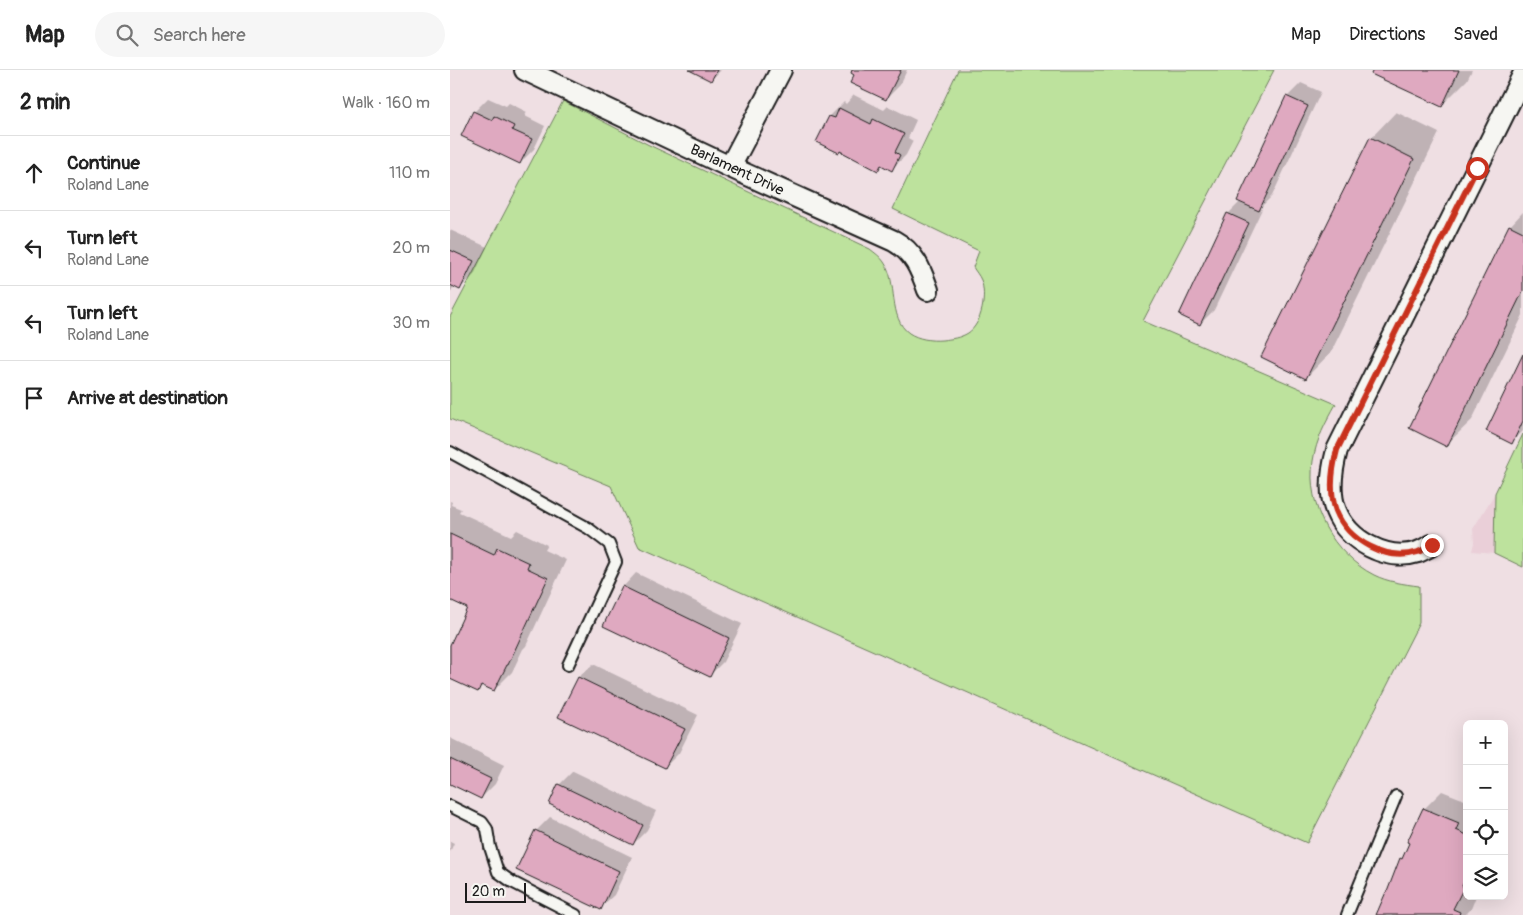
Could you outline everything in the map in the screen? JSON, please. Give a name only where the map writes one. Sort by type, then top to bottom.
[{"type":"street","name":"Barlament Drive","points":[[525,70],[730,168],[903,246],[913,256],[928,290]]},
{"type":"street","points":[[730,168],[781,70]]},
{"type":"street","points":[[1432,545],[1418,552],[1402,554],[1383,552],[1358,539],[1341,520],[1336,510],[1332,494],[1334,463],[1337,450],[1523,75]]},
{"type":"lane","points":[[450,452],[588,528],[609,544],[616,562],[568,665]]},
{"type":"lane","points":[[1347,915],[1396,796]]},
{"type":"lane","points":[[450,806],[482,822],[487,829],[490,847],[498,872],[512,882],[576,915]]},
{"type":"shaded area","points":[[1523,434],[1523,567],[1494,553],[1472,551],[1474,543],[1473,529],[1495,493]]},
{"type":"green space","points":[[958,70],[1274,70],[1143,321],[1336,404],[1325,424],[1314,453],[1312,478],[1318,511],[1335,542],[1359,566],[1385,579],[1419,586],[1419,623],[1307,843],[639,547],[611,486],[450,419],[450,317],[563,101],[649,145],[870,249],[881,258],[888,270],[898,318],[902,326],[909,333],[916,337],[938,340],[955,338],[968,333],[977,323],[982,309],[983,286],[973,267],[979,251],[893,209]]},
{"type":"green space","points":[[1523,434],[1523,567],[1494,553],[1495,493]]},
{"type":"building","points":[[689,70],[717,70],[711,81]]},
{"type":"building","points":[[852,70],[901,70],[886,100],[850,83],[854,75],[851,73]]},
{"type":"building","points":[[1373,70],[1459,70],[1442,107],[1371,74]]},
{"type":"building","points":[[1286,96],[1308,106],[1259,211],[1237,201]]},
{"type":"building","points":[[839,108],[871,124],[873,119],[904,134],[895,152],[900,155],[892,171],[881,165],[878,171],[840,151],[839,153],[816,142],[829,116],[835,118]]},
{"type":"building","points":[[473,111],[492,120],[494,116],[514,126],[512,130],[532,139],[520,164],[461,136]]},
{"type":"building","points":[[1370,137],[1414,159],[1306,379],[1261,357]]},
{"type":"building","points":[[1227,213],[1249,223],[1200,325],[1179,315]]},
{"type":"building","points":[[1509,225],[1523,232],[1523,291],[1447,447],[1409,428]]},
{"type":"building","points":[[450,250],[474,261],[460,290],[450,285]]},
{"type":"building","points":[[1523,354],[1523,421],[1512,444],[1486,431]]},
{"type":"building","points":[[450,534],[494,555],[497,548],[529,563],[527,568],[548,578],[494,691],[481,685],[478,692],[450,679],[450,645],[467,608],[450,600]]},
{"type":"building","points":[[622,586],[729,638],[710,677],[603,626]]},
{"type":"building","points":[[578,677],[685,729],[665,768],[558,717]]},
{"type":"building","points":[[450,759],[491,779],[481,799],[450,784]]},
{"type":"building","points":[[558,784],[643,825],[633,845],[549,804]]},
{"type":"building","points":[[1423,808],[1459,823],[1456,830],[1463,833],[1463,889],[1453,909],[1460,912],[1459,915],[1376,915],[1400,858],[1402,859],[1409,843],[1407,842]]},
{"type":"building","points":[[535,830],[619,871],[601,910],[516,870]]},
{"type":"route","points":[[1432,545],[1418,552],[1402,554],[1383,552],[1358,539],[1341,520],[1336,510],[1332,494],[1332,477],[1337,450],[1477,168]]}]
